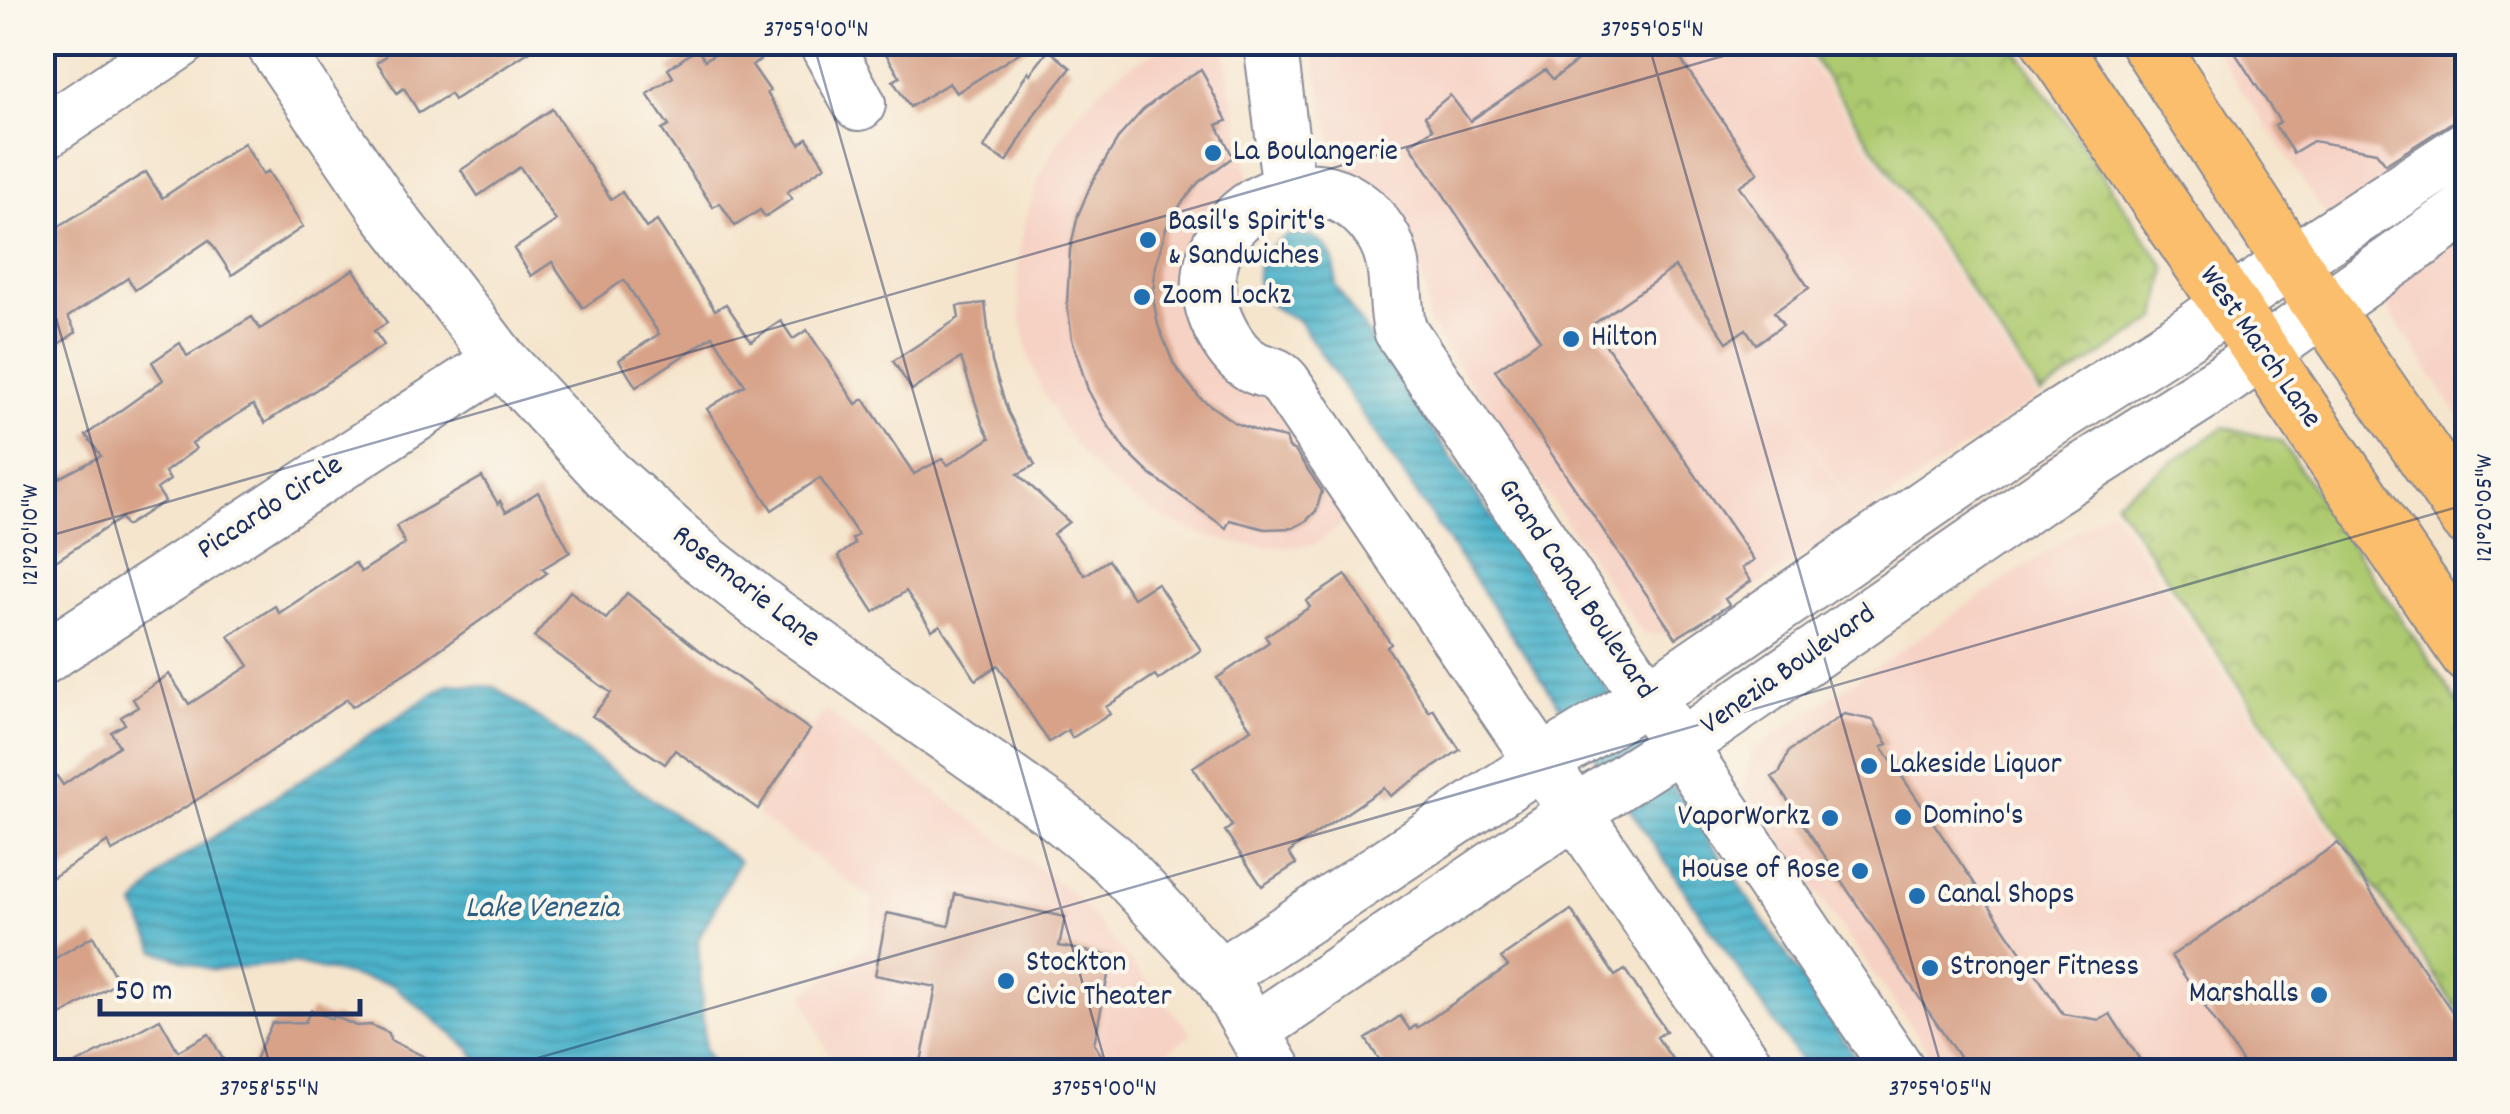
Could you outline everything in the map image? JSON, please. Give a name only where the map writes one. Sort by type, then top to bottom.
[{"type":"main road","name":"West March Lane","points":[[2050,42],[2468,654]]},
{"type":"main road","points":[[2148,42],[2291,262],[2468,518]]},
{"type":"street","points":[[42,134],[180,42]]},
{"type":"street","name":"Rosemarie Lane","points":[[271,42],[386,212],[501,360],[608,475],[775,615],[1069,824],[1112,859],[1220,976],[1265,1051]]},
{"type":"street","points":[[825,42],[859,104]]},
{"type":"street","points":[[1270,42],[1289,190],[1262,199],[1244,211],[1216,246],[1209,291],[1220,329],[1232,348],[1252,366],[1277,374],[1285,383],[1752,1072]]},
{"type":"street","name":"Venezia Boulevard","points":[[1220,976],[1648,696],[2010,446],[2230,306],[2468,146]]},
{"type":"street","name":"Grand Canal Boulevard","points":[[1289,190],[1328,193],[1350,202],[1382,234],[1392,254],[1400,330],[1900,1072]]},
{"type":"street","name":"Venezia Boulevard","points":[[1265,1051],[1576,811],[1680,745],[2048,492],[2221,382],[2468,208]]},
{"type":"street","name":"Piccardo Circle","points":[[42,659],[501,360]]},
{"type":"street","points":[[2112,382],[2147,428]]},
{"type":"shaded area","points":[[1170,43],[1223,43],[1249,180],[1213,213],[1253,388],[1324,453],[1343,523],[1315,545],[1240,544],[1204,535],[1137,503],[1082,454],[1060,424],[1029,357],[1018,284],[1020,249],[1038,180],[1073,119],[1097,92],[1124,69]]},
{"type":"shaded area","points":[[1311,43],[1797,43],[2038,398],[1861,517],[1756,361],[1859,518],[1682,636],[1642,633],[1428,321],[1419,264],[1378,193],[1336,159]]},
{"type":"shaded area","points":[[2211,43],[2467,43],[2467,428]]},
{"type":"shaded area","points":[[2111,508],[2467,1034],[2467,1071],[1942,1071],[1744,789],[1752,751]]},
{"type":"shaded area","points":[[825,710],[1071,892],[1192,1034],[1138,1071],[835,1071],[804,995],[867,945],[874,900],[757,815]]},
{"type":"green space","points":[[1803,43],[2012,43],[2166,268],[2157,319],[2041,394]]},
{"type":"green space","points":[[2224,427],[2281,441],[2467,716],[2467,1024],[2115,501]]},
{"type":"water","points":[[1289,235],[1312,237],[1326,247],[1336,272],[1335,285],[1865,1071],[1807,1071],[1299,321],[1274,307],[1263,295],[1258,285],[1259,266],[1270,249]]},
{"type":"water","name":"Lake Venezia","points":[[448,684],[495,687],[739,861],[698,940],[705,1051],[719,1071],[486,1071],[470,1049],[393,985],[293,963],[212,970],[156,951],[135,906],[169,866]]},
{"type":"building","points":[[378,42],[544,42],[454,100],[450,94],[419,113],[404,88],[397,93],[377,62],[386,56]]},
{"type":"building","points":[[732,42],[749,42],[760,60],[752,65],[770,91],[767,93],[800,144],[807,138],[825,166],[787,192],[792,199],[765,217],[760,210],[735,226],[720,203],[713,207],[662,130],[669,126],[647,94],[673,77],[668,69],[697,49],[705,60]]},
{"type":"building","points":[[879,42],[1036,42],[956,93],[949,83],[910,107],[893,81],[900,77]]},
{"type":"building","name":"Hilton","points":[[1603,42],[1669,42],[1758,173],[1739,186],[1809,288],[1774,312],[1783,325],[1756,344],[1746,329],[1727,342],[1675,267],[1592,325],[1754,560],[1742,568],[1751,581],[1725,599],[1729,605],[1676,638],[1495,370],[1540,340],[1410,144],[1433,129],[1425,116],[1450,95],[1470,121],[1545,70],[1553,79]]},
{"type":"building","points":[[2228,42],[2468,42],[2468,112],[2386,164],[2376,152],[2313,141],[2293,153],[2275,126],[2280,122]]},
{"type":"building","points":[[1049,50],[1071,68],[1036,112],[1007,162],[984,148],[1028,71],[1030,74]]},
{"type":"building","points":[[1201,69],[1227,121],[1217,125],[1233,157],[1199,182],[1166,228],[1155,269],[1153,298],[1158,325],[1174,365],[1200,398],[1235,423],[1286,438],[1289,448],[1322,491],[1316,511],[1293,528],[1265,529],[1230,520],[1226,528],[1151,475],[1125,450],[1105,421],[1088,390],[1072,339],[1067,303],[1070,250],[1078,215],[1092,182],[1119,137],[1143,110]]},
{"type":"building","points":[[552,109],[611,199],[622,192],[646,228],[657,221],[715,310],[726,304],[751,341],[781,321],[793,339],[807,330],[856,404],[864,399],[914,474],[942,459],[948,465],[990,438],[961,358],[912,390],[893,361],[959,318],[957,306],[985,303],[992,362],[1008,412],[1035,465],[1018,474],[1069,522],[1053,534],[1085,575],[1108,560],[1133,598],[1157,583],[1201,650],[1158,680],[1155,675],[1106,707],[1110,714],[1072,738],[1068,730],[1049,742],[998,665],[976,680],[940,625],[932,630],[906,591],[874,612],[838,556],[855,544],[852,539],[858,535],[820,478],[772,510],[707,409],[745,385],[713,336],[636,387],[619,360],[659,334],[624,280],[583,308],[552,262],[531,276],[514,249],[556,221],[520,167],[478,196],[461,170]]},
{"type":"building","points":[[244,143],[263,175],[268,171],[303,227],[232,275],[209,240],[135,290],[128,278],[68,317],[76,332],[42,356],[42,237],[146,172],[162,198]]},
{"type":"building","points":[[354,269],[387,323],[374,331],[384,345],[265,423],[253,405],[192,443],[196,449],[165,472],[170,480],[157,489],[165,501],[126,526],[121,518],[42,570],[42,487],[101,456],[86,435],[163,380],[152,362],[180,343],[187,356],[252,317],[260,329]]},
{"type":"building","points":[[482,477],[506,512],[538,492],[570,552],[542,569],[547,573],[352,707],[347,699],[146,832],[112,851],[108,842],[42,884],[42,755],[63,785],[119,746],[111,732],[125,724],[121,717],[138,707],[133,699],[169,674],[189,704],[249,666],[229,636],[275,606],[279,613],[355,563],[361,572],[405,544],[396,526]]},
{"type":"building","points":[[1346,575],[1429,712],[1433,709],[1460,750],[1390,796],[1384,788],[1296,847],[1289,853],[1296,864],[1262,886],[1225,831],[1232,826],[1193,767],[1251,729],[1217,678],[1269,642],[1265,636],[1310,607],[1306,601]]},
{"type":"building","points":[[570,591],[606,619],[627,593],[810,730],[758,809],[675,750],[665,764],[592,716],[611,693],[534,637]]},
{"type":"building","name":"Canal Shops","points":[[1844,714],[1873,720],[1888,744],[1882,747],[2063,1014],[2100,1020],[2110,1014],[2148,1072],[1969,1072],[1772,777],[1780,772],[1789,751]]},
{"type":"building","name":"Marshalls","points":[[2338,843],[2468,1035],[2468,1072],[2249,1072],[2171,956]]},
{"type":"building","name":"Stockton Civic Theater","points":[[955,894],[1065,917],[1059,946],[1112,956],[1094,1044],[1113,1072],[919,1072],[936,987],[875,975],[887,913],[949,926]]},
{"type":"building","points":[[1571,910],[1615,976],[1625,970],[1666,1031],[1657,1037],[1681,1072],[1387,1072],[1366,1039],[1400,1016],[1410,1030],[1416,1025],[1417,1028],[1508,966],[1501,958]]},
{"type":"building","points":[[93,936],[118,982],[42,1026],[42,966]]},
{"type":"building","points":[[311,1010],[356,1026],[371,1025],[389,1033],[390,1040],[456,1072],[249,1072],[272,1023],[305,1022]]},
{"type":"building","points":[[160,1019],[178,1051],[209,1034],[230,1072],[61,1072]]},
{"type":"place","name":"La Boulangerie","points":[[1213,153]]},
{"type":"place","name":"Basil's Spirit's & Sandwiches","points":[[1148,240]]},
{"type":"place","name":"Zoom Lockz","points":[[1142,297]]},
{"type":"place","name":"Hilton","points":[[1571,339]]},
{"type":"place","name":"Lakeside Liquor","points":[[1869,766]]},
{"type":"place","name":"Domino's","points":[[1903,817]]},
{"type":"place","name":"VaporWorkz","points":[[1830,818]]},
{"type":"place","name":"House of Rose","points":[[1860,871]]},
{"type":"place","name":"Canal Shops","points":[[1917,896]]},
{"type":"place","name":"Stronger Fitness","points":[[1930,968]]},
{"type":"place","name":"Stockton Civic Theater","points":[[1006,981]]},
{"type":"place","name":"Marshalls","points":[[2319,995]]}]
